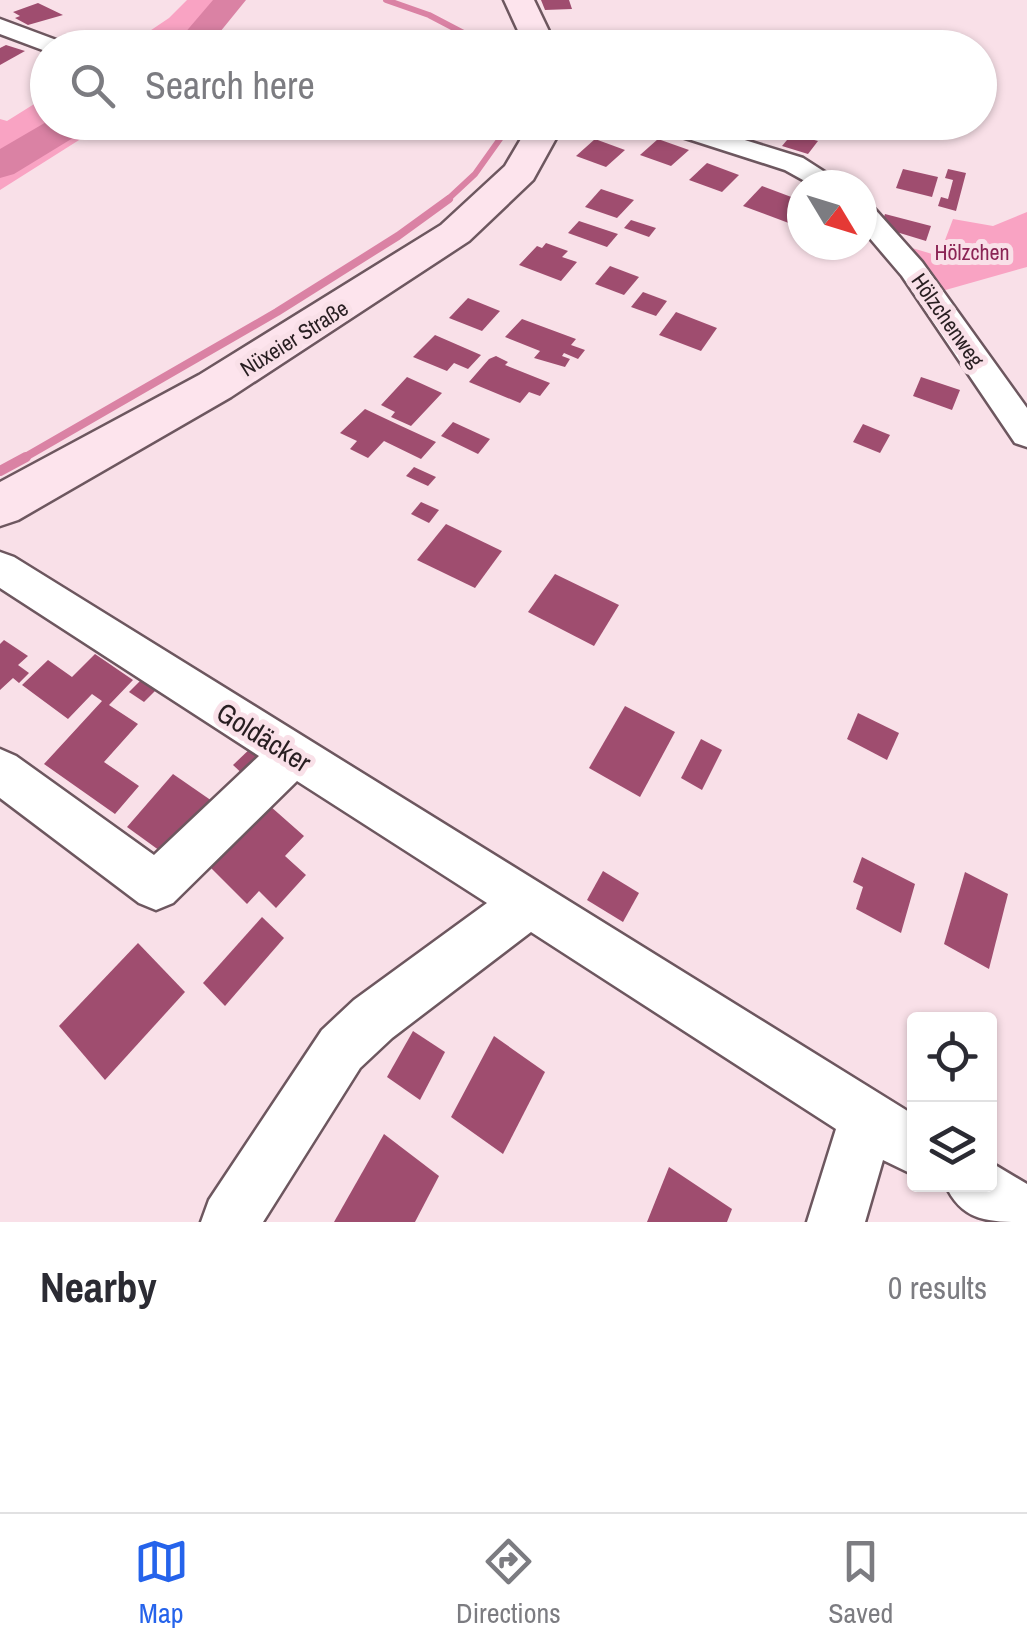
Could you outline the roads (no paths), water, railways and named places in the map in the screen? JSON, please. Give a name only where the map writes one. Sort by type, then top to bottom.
[{"type":"street","points":[[518,0],[533,30]]},
{"type":"street","points":[[0,26],[30,38]]},
{"type":"street","name":"Nüxeier Straße","points":[[0,506],[244,369],[456,233],[520,172],[538,140]]},
{"type":"street","points":[[717,140],[805,170]]},
{"type":"street","name":"Hölzchenweg","points":[[877,229],[912,269],[1027,434]]},
{"type":"street","name":"Goldäcker","points":[[0,568],[907,1143]]},
{"type":"street","points":[[0,771],[156,886],[292,755]]},
{"type":"street","points":[[230,1221],[341,1049],[373,1019],[530,902]]},
{"type":"street","points":[[836,1222],[868,1118]]},
{"type":"street","points":[[986,1192],[1027,1218]]},
{"type":"waterway","points":[[204,30],[230,0]]},
{"type":"waterway","points":[[386,0],[458,30]]},
{"type":"waterway","points":[[0,166],[43,140]]},
{"type":"waterway","points":[[446,201],[475,174],[499,140]]},
{"type":"waterway","points":[[22,459],[277,312],[449,199]]},
{"type":"waterway","points":[[0,471],[26,457]]},
{"type":"park label","name":"Hölzchen","points":[[972,252]]}]
